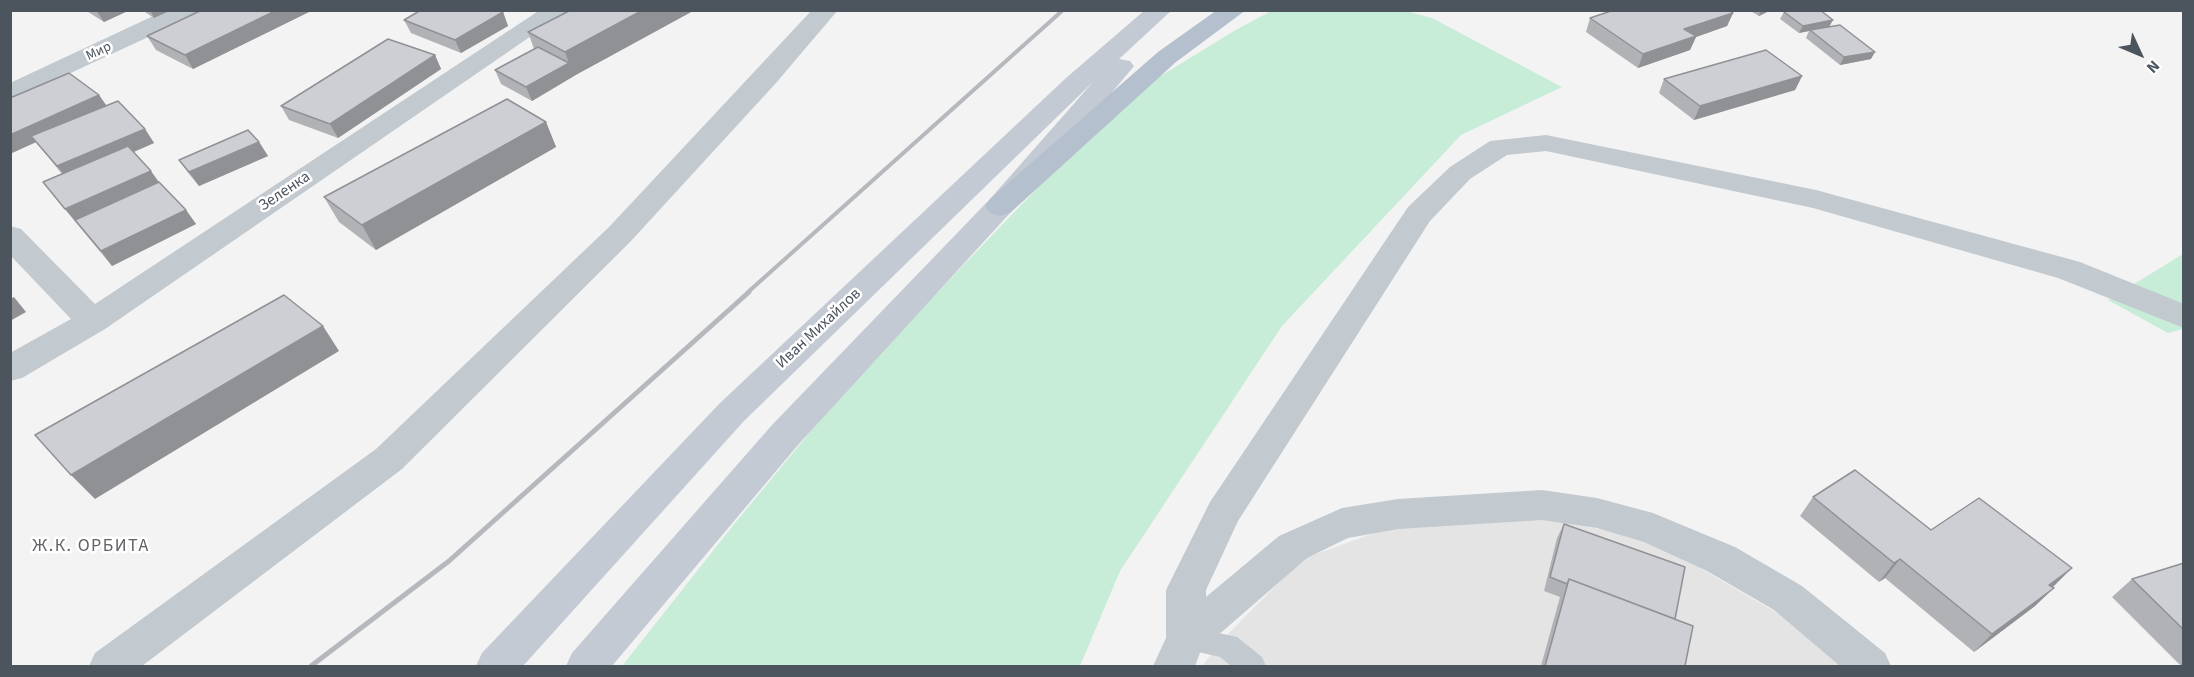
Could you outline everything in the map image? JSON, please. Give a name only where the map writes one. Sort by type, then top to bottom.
[{"type":"main road","name":"Иван Михайлов","points":[[496,666],[732,412],[1075,84],[1160,10]]},
{"type":"main road","points":[[587,666],[786,435],[1000,206],[1169,10]]},
{"type":"main road","points":[[1000,206],[1167,57],[1234,10]]},
{"type":"street","name":"Мир","points":[[10,93],[187,10]]},
{"type":"street","name":"Зеленка","points":[[10,369],[93,321],[557,10]]},
{"type":"street","points":[[110,666],[389,459],[620,234],[767,77],[826,10]]},
{"type":"street","points":[[1180,652],[1186,590],[1223,513],[1419,214],[1460,173],[1500,147],[1546,143],[1816,199],[2069,270],[2184,317]]},
{"type":"street","points":[[10,236],[93,321]]},
{"type":"street","points":[[1180,652],[1293,547],[1342,524],[1398,514],[1542,505],[1597,513],[1653,529],[1721,559],[1788,598],[1870,666]]},
{"type":"lane","points":[[1180,652],[1227,646],[1252,666]]},
{"type":"shaded area","points":[[1539,518],[1649,538],[1777,613],[1844,666],[1202,666],[1225,637],[1302,559],[1402,523]]},
{"type":"green space","points":[[1273,10],[1406,11],[1432,18],[1562,87],[1461,135],[1282,326],[1120,571],[1080,666],[622,666],[735,523],[854,379],[1123,99],[1234,31]]},
{"type":"green space","points":[[2183,254],[2183,329],[2168,333],[2108,300]]},
{"type":"building","points":[[202,10],[277,10],[185,55],[147,36]]},
{"type":"building","points":[[421,10],[499,10],[503,12],[455,40],[404,20]]},
{"type":"building","points":[[571,10],[643,10],[565,52],[528,32]]},
{"type":"building","points":[[1614,10],[1729,10],[1733,13],[1684,29],[1696,36],[1643,54],[1590,18]]},
{"type":"building","points":[[1820,10],[1833,20],[1803,26],[1784,12]]},
{"type":"building","points":[[1840,25],[1875,52],[1844,57],[1810,30]]},
{"type":"building","points":[[388,39],[435,55],[330,124],[281,106]]},
{"type":"building","points":[[538,47],[569,63],[526,87],[495,70]]},
{"type":"building","points":[[1766,50],[1802,76],[1700,106],[1664,79]]},
{"type":"building","points":[[69,73],[99,95],[10,135],[10,98]]},
{"type":"building","points":[[507,99],[546,122],[362,225],[324,197]]},
{"type":"building","points":[[118,101],[145,129],[57,166],[31,136]]},
{"type":"building","points":[[248,130],[259,142],[189,172],[179,160]]},
{"type":"building","points":[[128,146],[151,171],[65,209],[43,182]]},
{"type":"building","points":[[159,182],[186,210],[101,251],[75,220]]},
{"type":"building","points":[[284,295],[323,326],[71,475],[35,435]]},
{"type":"building","points":[[1855,470],[1931,530],[1979,498],[2072,568],[2049,585],[2054,588],[1992,634],[1900,559],[1894,563],[1813,497]]},
{"type":"building","points":[[1564,524],[1685,567],[1675,619],[1569,579],[1567,584],[1550,577]]},
{"type":"building","points":[[2184,563],[2184,630],[2132,579]]},
{"type":"building","points":[[1569,579],[1693,626],[1685,666],[1545,666]]},
{"type":"railway","points":[[747,293],[1063,10]]},
{"type":"railway","points":[[311,666],[449,561],[749,292]]},
{"type":"district","name":"Ж.К. ОРБИТА","points":[[91,547]]}]
